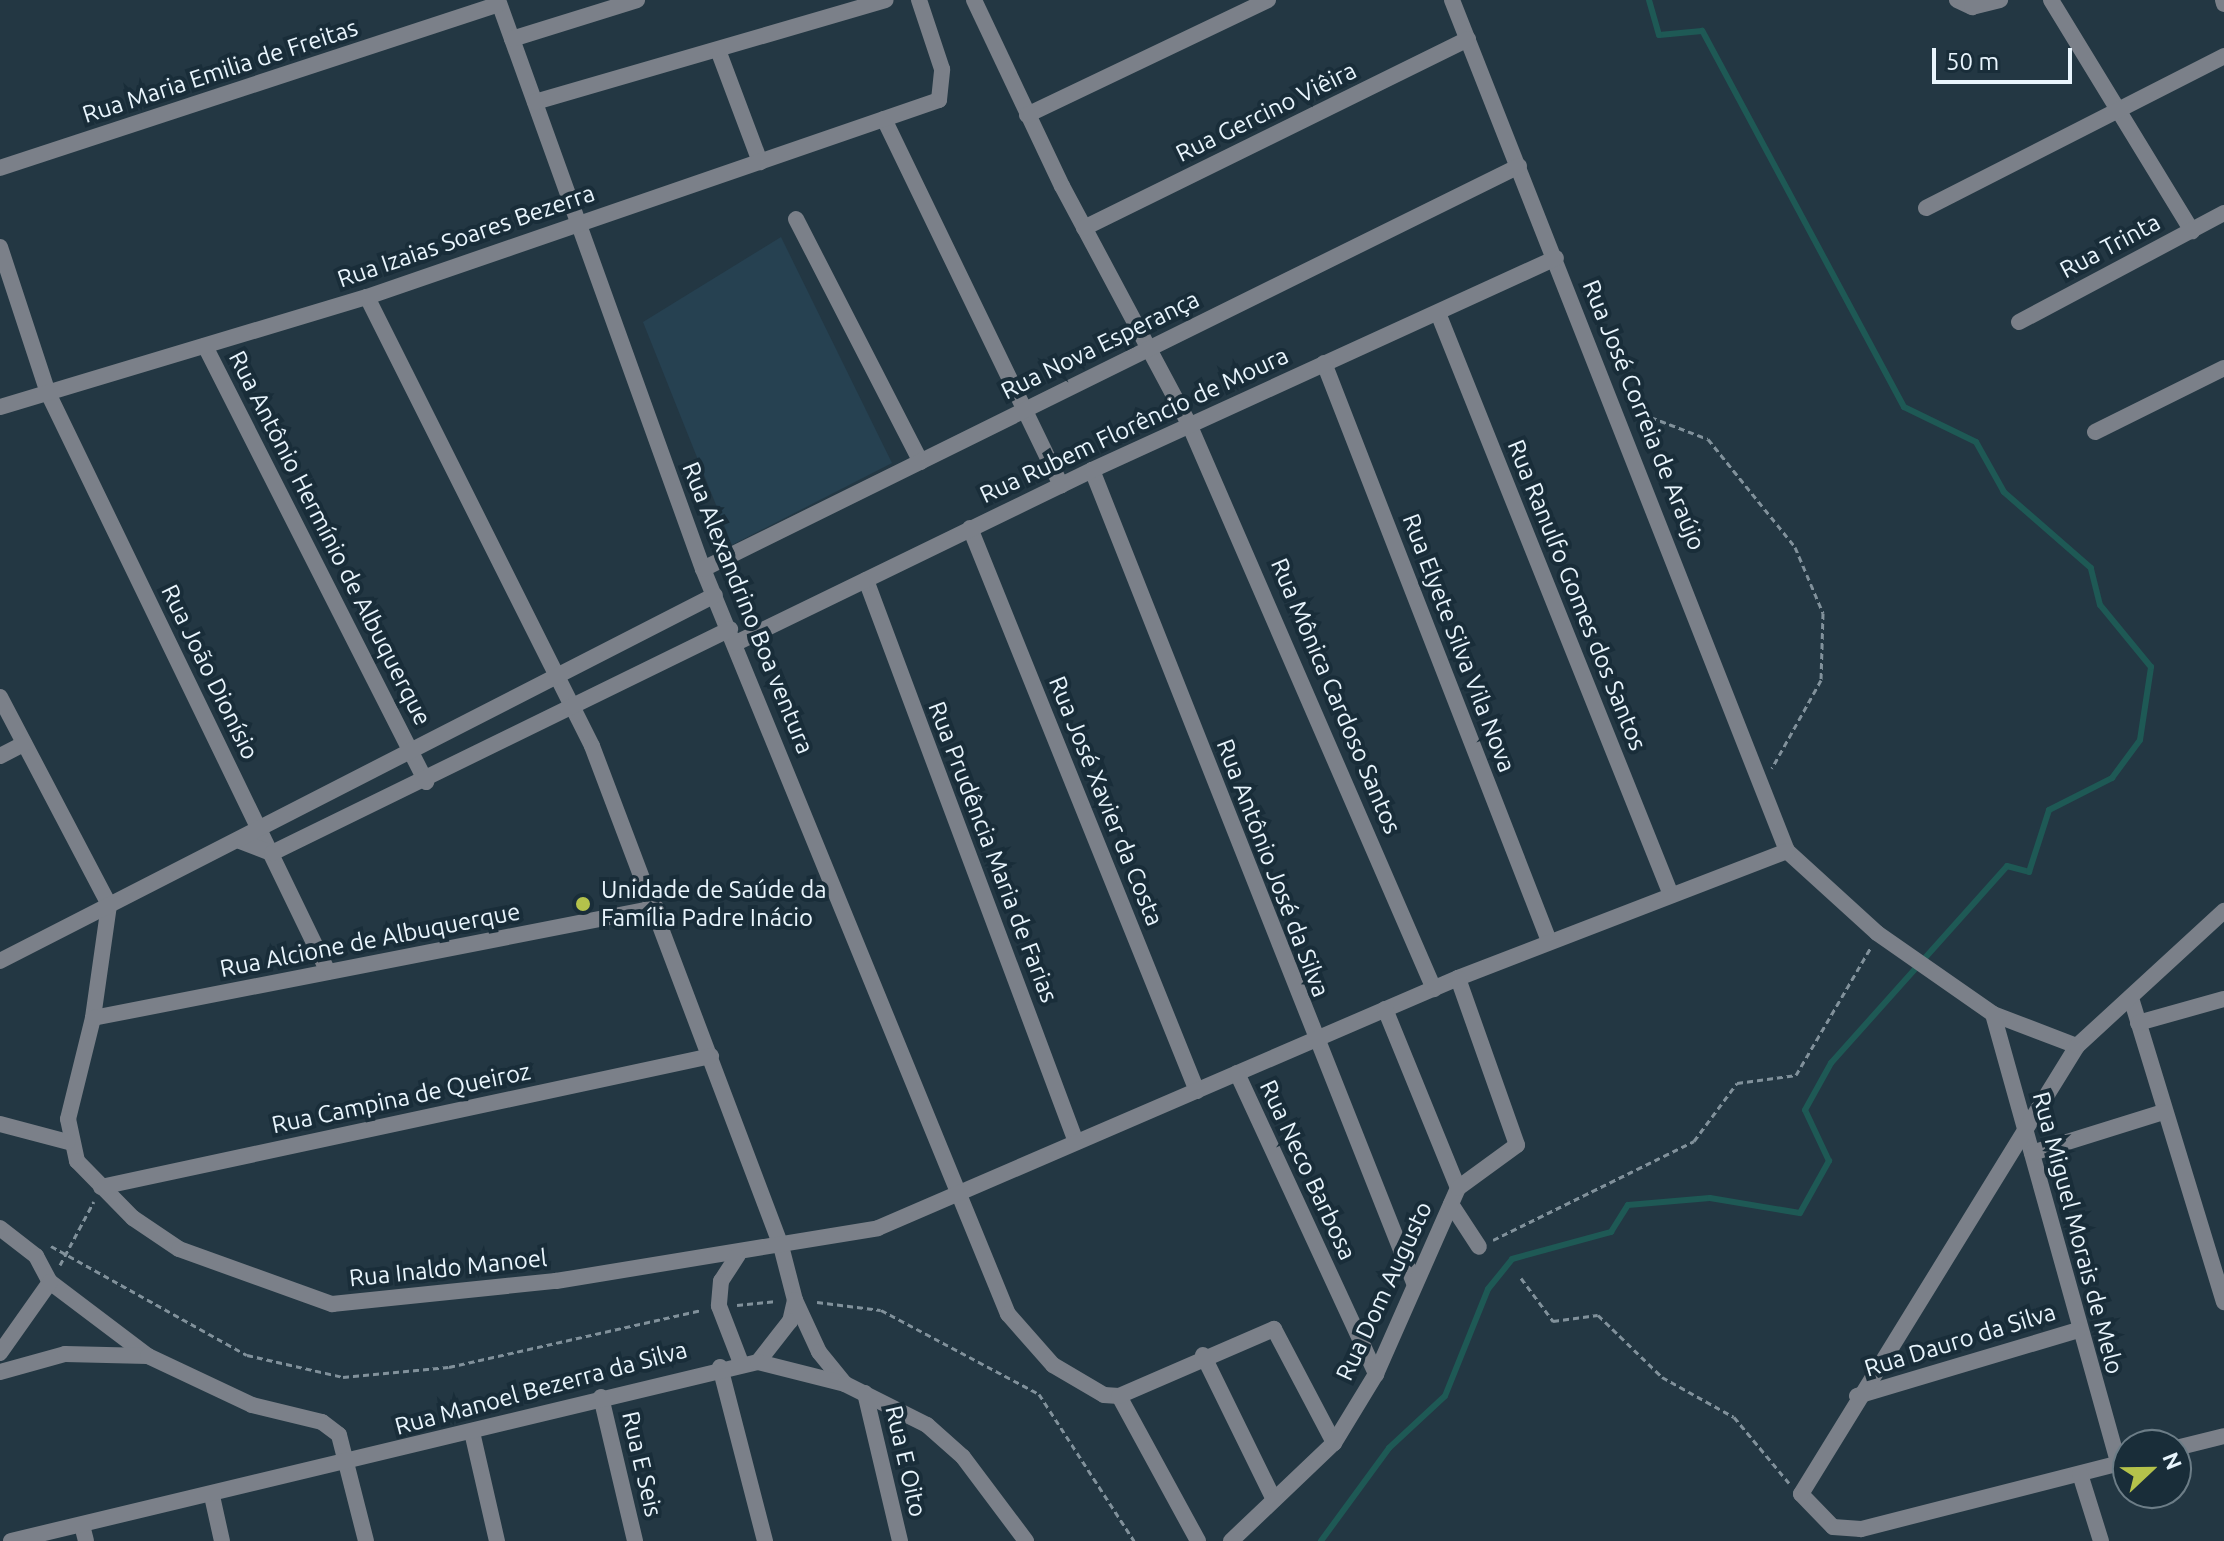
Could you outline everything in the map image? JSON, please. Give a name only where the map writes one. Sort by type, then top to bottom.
[{"type":"street","points":[[512,39],[637,0]]},
{"type":"street","points":[[535,102],[885,0]]},
{"type":"street","name":"Rua Izaias Soares Bezerra","points":[[0,407],[367,297],[944,98],[919,0]]},
{"type":"street","name":"Rua Mônica Cardoso Santos","points":[[974,0],[1027,115],[1145,349],[1189,424],[1434,989]]},
{"type":"street","points":[[1027,115],[1268,0]]},
{"type":"street","name":"Rua José Correia de Araújo","points":[[1452,0],[1787,851]]},
{"type":"street","points":[[1957,0],[1972,7],[2000,0]]},
{"type":"street","points":[[2051,0],[2192,231]]},
{"type":"street","name":"Rua Alexandrino Boa ventura","points":[[499,2],[574,225],[703,569],[1008,1314],[1028,1342],[1085,1387],[1119,1396]]},
{"type":"street","name":"Rua Maria Emilia de Freitas","points":[[0,168],[499,2]]},
{"type":"street","name":"Rua Gercino Viêira","points":[[1084,228],[1468,39]]},
{"type":"street","points":[[718,50],[760,162]]},
{"type":"street","points":[[1926,208],[2224,56]]},
{"type":"street","points":[[884,119],[1061,485]]},
{"type":"street","name":"Rua Nova Esperança","points":[[703,569],[1519,166]]},
{"type":"street","name":"Rua Trinta","points":[[2019,322],[2224,213]]},
{"type":"street","points":[[796,219],[921,462]]},
{"type":"street","name":"Rua João Dionísio","points":[[0,247],[48,393],[328,972]]},
{"type":"street","name":"Rua Rubem Florêncio de Moura","points":[[272,853],[426,782],[575,708],[866,580],[1189,424],[1556,258]]},
{"type":"street","points":[[367,297],[575,708],[656,908],[781,1246],[795,1300],[845,1384]]},
{"type":"street","name":"Rua Ranulfo Gomes dos Santos","points":[[1438,313],[1671,895]]},
{"type":"street","name":"Rua Antônio Hermínio de Albuquerque","points":[[205,346],[426,782]]},
{"type":"street","name":"Rua Elyete Silva Vila Nova","points":[[1324,363],[1549,941]]},
{"type":"street","points":[[2095,432],[2224,368]]},
{"type":"street","name":"Rua Antônio José da Silva","points":[[1092,470],[1314,1039],[1414,1283]]},
{"type":"street","name":"Rua José Xavier da Costa","points":[[970,528],[1197,1091]]},
{"type":"street","name":"Rua Prudência Maria de Farias","points":[[866,580],[1076,1142]]},
{"type":"street","points":[[0,961],[240,841],[715,595]]},
{"type":"street","points":[[0,697],[109,905],[93,1018],[68,1142],[0,1124]]},
{"type":"street","points":[[0,756],[24,744]]},
{"type":"street","points":[[240,841],[272,853]]},
{"type":"street","points":[[1787,851],[1877,933],[1993,1014],[2077,1046]]},
{"type":"street","name":"Rua Inaldo Manoel","points":[[68,1142],[101,1187],[179,1249],[332,1304],[738,1255],[878,1228],[958,1190],[1458,978],[1787,851]]},
{"type":"street","name":"Rua Alcione de Albuquerque","points":[[93,1018],[656,908]]},
{"type":"street","points":[[2112,1465],[1861,1529],[1833,1527],[1801,1494],[1857,1396],[2077,1046],[2224,911]]},
{"type":"street","name":"Rua Dom Augusto","points":[[1231,1541],[1334,1443],[1376,1374],[1454,1196],[1509,1156],[1517,1139],[1458,978]]},
{"type":"street","points":[[2131,998],[2224,1302]]},
{"type":"street","points":[[2138,1023],[2224,999]]},
{"type":"street","points":[[1385,1009],[1454,1196],[1479,1247]]},
{"type":"street","name":"Rua Miguel Morais de Melo","points":[[1993,1014],[2078,1330],[2112,1430]]},
{"type":"street","name":"Rua Campina de Queiroz","points":[[101,1187],[711,1056]]},
{"type":"street","name":"Rua Neco Barbosa","points":[[1237,1073],[1376,1374]]},
{"type":"street","points":[[2032,1153],[2164,1112]]},
{"type":"street","points":[[0,1228],[36,1256],[50,1282],[148,1356],[252,1405],[322,1422],[339,1435],[366,1541]]},
{"type":"street","points":[[738,1255],[721,1281],[719,1306],[749,1363],[790,1321],[795,1300]]},
{"type":"street","points":[[0,1353],[50,1282]]},
{"type":"street","name":"Rua Dauro da Silva","points":[[1857,1396],[2078,1330]]},
{"type":"street","points":[[1198,1541],[1119,1396],[1203,1355],[1279,1331],[1334,1443]]},
{"type":"street","points":[[0,1372],[65,1354],[148,1356]]},
{"type":"street","points":[[1203,1355],[1274,1500]]},
{"type":"street","name":"Rua Manoel Bezerra da Silva","points":[[11,1541],[84,1533],[212,1496],[348,1464],[720,1367],[749,1363],[845,1384],[927,1425],[963,1457],[1026,1541]]},
{"type":"street","points":[[720,1367],[765,1541]]},
{"type":"street","name":"Rua E Oito","points":[[865,1393],[900,1541]]},
{"type":"street","name":"Rua E Seis","points":[[601,1397],[635,1541]]},
{"type":"street","points":[[472,1432],[497,1541]]},
{"type":"street","points":[[2192,1444],[2224,1436]]},
{"type":"street","points":[[2080,1474],[2101,1541]]},
{"type":"street","points":[[212,1496],[222,1541]]},
{"type":"path","points":[[1613,403],[1708,439],[1795,547],[1823,613],[1821,680],[1763,788]]},
{"type":"path","points":[[1479,1247],[1694,1141],[1737,1083],[1796,1075],[1857,979],[1877,933]]},
{"type":"path","points":[[50,1282],[101,1187]]},
{"type":"path","points":[[40,1239],[247,1355],[343,1377],[449,1367],[719,1306],[795,1300],[881,1310],[1039,1394],[1134,1541]]},
{"type":"path","points":[[1521,1278],[1553,1321],[1598,1315],[1662,1377],[1734,1417],[1801,1494]]},
{"type":"shaded area","points":[[781,237],[892,463],[732,545],[643,322]]},
{"type":"waterway","points":[[1321,1541],[1389,1448],[1445,1396],[1488,1289],[1512,1259],[1611,1232],[1628,1205],[1710,1198],[1800,1213],[1829,1161],[1805,1110],[1831,1063],[2007,866],[2029,872],[2049,810],[2112,778],[2140,740],[2151,667],[2100,605],[2091,568],[2004,492],[1976,442],[1904,407],[1702,31],[1659,35],[1649,0]]},
{"type":"place","name":"Unidade de Saúde da Família Padre Inácio","points":[[583,904]]}]
